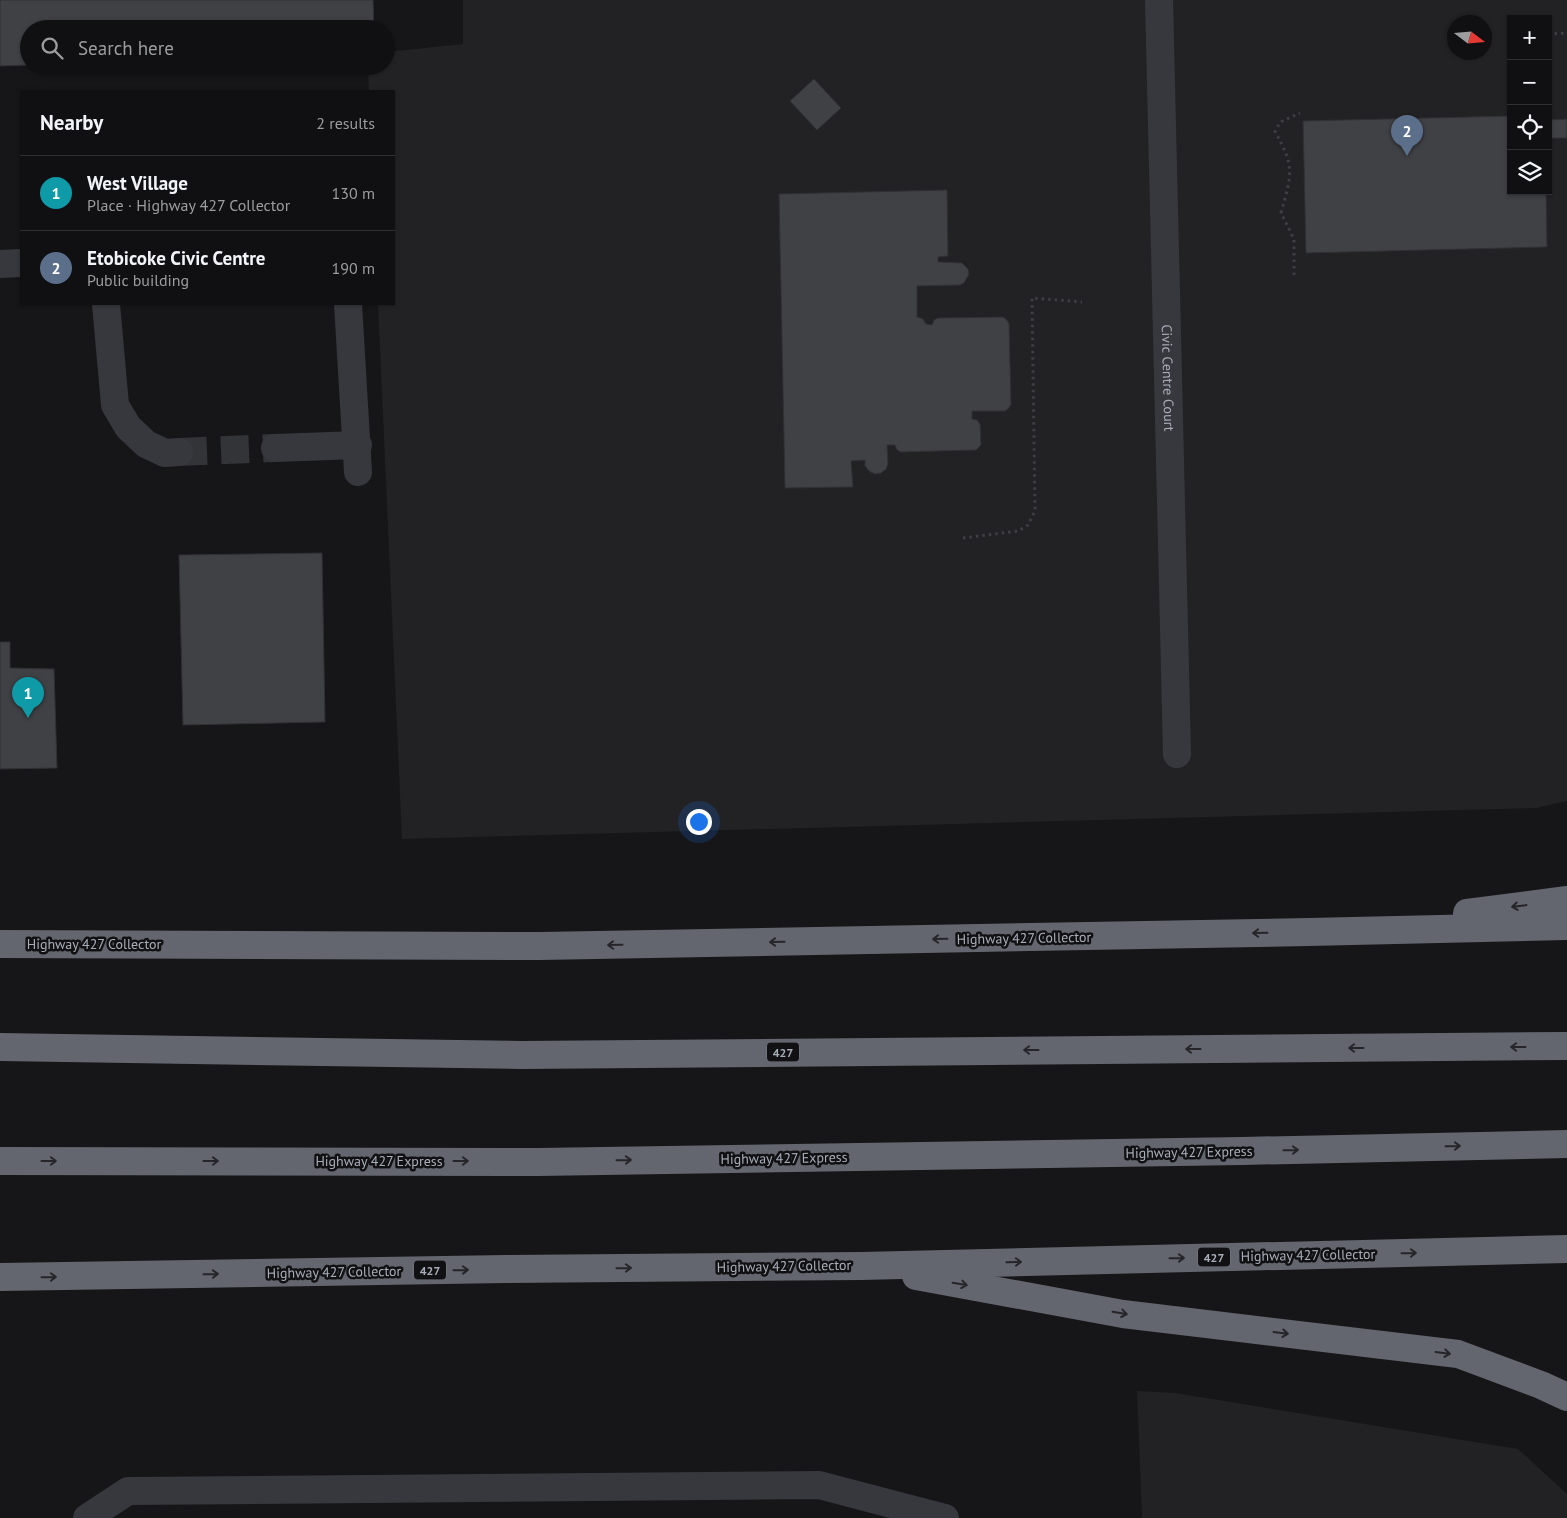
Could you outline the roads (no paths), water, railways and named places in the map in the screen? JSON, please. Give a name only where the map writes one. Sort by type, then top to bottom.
[{"type":"highway","points":[[1308,932],[1567,900]]},
{"type":"highway","name":"Highway 427 Collector","points":[[0,944],[540,946],[1567,926]]},
{"type":"highway","name":"427","points":[[0,1047],[531,1054],[1567,1046]]},
{"type":"highway","name":"Highway 427 Express","points":[[0,1160],[538,1162],[1567,1144]]},
{"type":"highway","name":"Highway 427 Collector","points":[[0,1278],[861,1266],[1567,1249]]},
{"type":"highway","points":[[861,1266],[1123,1314],[1458,1354],[1541,1384],[1567,1397]]},
{"type":"street","name":"Civic Centre Court","points":[[1159,0],[1177,754]]},
{"type":"street","points":[[0,264],[20,263]]},
{"type":"street","points":[[106,305],[116,405],[128,427],[146,444],[165,453],[179,452]]},
{"type":"street","points":[[348,305],[358,445],[358,472]]},
{"type":"street","points":[[275,448],[358,445]]},
{"type":"street","points":[[87,1518],[128,1491],[819,1485],[945,1518]]},
{"type":"tunnel","points":[[179,452],[275,448]]},
{"type":"place","name":"Etobicoke Civic Centre","points":[[1407,156]]},
{"type":"place","name":"West Village","points":[[28,718]]}]
